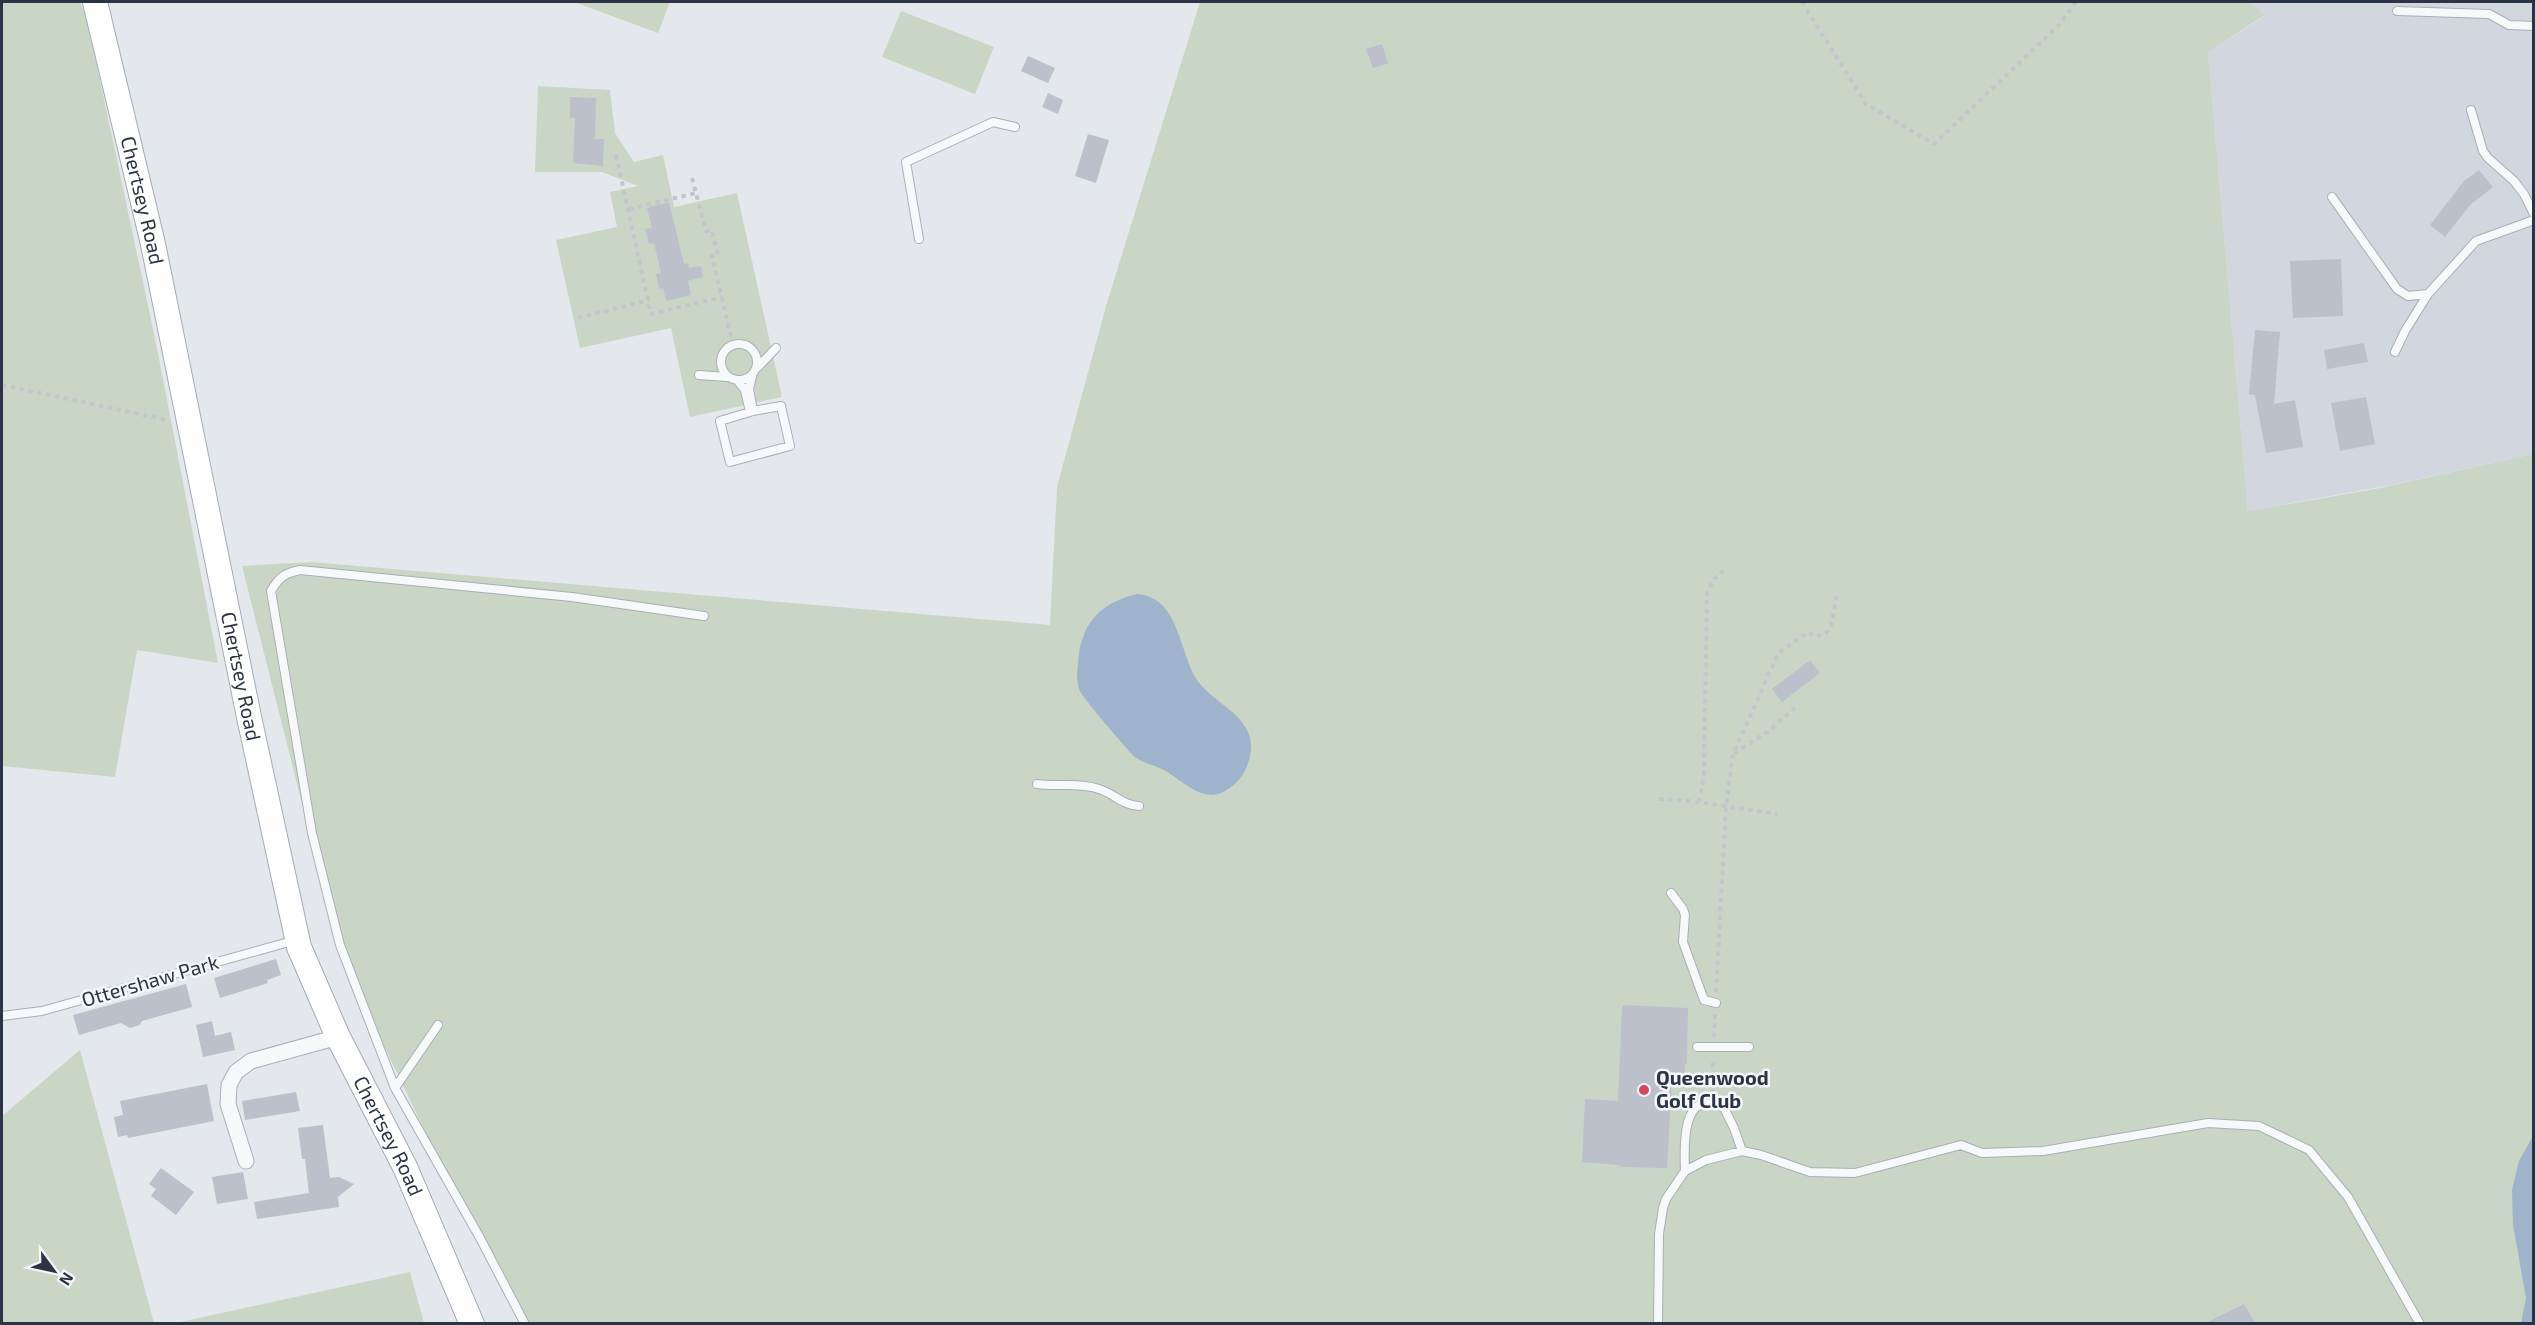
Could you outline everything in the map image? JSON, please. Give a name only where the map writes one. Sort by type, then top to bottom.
[{"type":"main road","name":"Chertsey Road","points":[[95,2],[153,244],[249,717],[297,939],[338,1037],[405,1167],[472,1323]]},
{"type":"street","points":[[246,1161],[228,1104],[229,1085],[237,1072],[251,1061],[338,1037]]},
{"type":"lane","points":[[2397,11],[2489,14],[2509,25],[2534,26]]},
{"type":"lane","points":[[2471,110],[2483,151],[2514,181],[2534,213]]},
{"type":"lane","points":[[919,239],[906,162],[993,122],[1015,127]]},
{"type":"lane","points":[[2332,197],[2397,289],[2408,296],[2428,294]]},
{"type":"lane","points":[[2395,352],[2428,294],[2476,241],[2534,220]]},
{"type":"lane","points":[[699,375],[738,381],[745,390],[750,412],[720,421],[730,462],[790,446],[781,406],[753,411],[749,389],[757,359],[753,351],[744,345],[733,345],[724,351],[721,362],[724,374],[728,378]]},
{"type":"lane","points":[[738,381],[754,372],[776,348]]},
{"type":"lane","points":[[525,1323],[395,1088],[340,945],[312,833],[271,591],[278,579],[286,573],[300,570],[572,597],[704,616]]},
{"type":"lane","points":[[1037,784],[1054,787],[1086,786],[1110,793],[1130,806],[1139,806]]},
{"type":"lane","points":[[1671,893],[1685,915],[1683,942],[1704,1000],[1716,1004]]},
{"type":"lane","name":"Ottershaw Park","points":[[2,1016],[42,1011],[297,939]]},
{"type":"lane","points":[[395,1088],[438,1025]]},
{"type":"lane","points":[[1697,1047],[1749,1047]]},
{"type":"lane","points":[[1685,1171],[1686,1124],[1701,1104],[1713,1103],[1724,1108],[1742,1151]]},
{"type":"lane","points":[[1658,1323],[1659,1234],[1663,1208],[1666,1199],[1685,1171],[1706,1160],[1742,1151],[1810,1172],[1855,1173],[1961,1145],[1982,1153],[2043,1151],[2208,1123],[2259,1126],[2309,1150],[2348,1197],[2420,1323]]},
{"type":"path","points":[[1802,2],[1866,104],[1934,144],[2058,26],[2076,2]]},
{"type":"path","points":[[616,155],[651,314],[722,297]]},
{"type":"path","points":[[692,178],[706,231],[712,230],[718,255],[712,256],[733,345]]},
{"type":"path","points":[[629,209],[696,193]]},
{"type":"path","points":[[578,318],[649,300]]},
{"type":"path","points":[[2,385],[190,425]]},
{"type":"path","points":[[1699,802],[1704,774],[1707,592],[1714,579],[1723,571]]},
{"type":"path","points":[[1713,1103],[1713,1048],[1726,807],[1733,753],[1779,652],[1809,632],[1814,636],[1824,635],[1831,627],[1837,593]]},
{"type":"path","points":[[1733,753],[1766,733],[1796,707]]},
{"type":"path","points":[[1659,799],[1699,802],[1777,814]]},
{"type":"shaded area","points":[[2249,2],[2533,2],[2533,454],[2391,485],[2248,511],[2208,52],[2265,16]]},
{"type":"green space","points":[[2,2],[80,2],[87,19],[156,343],[218,663],[137,650],[115,777],[2,766]]},
{"type":"green space","points":[[574,2],[670,2],[658,33]]},
{"type":"green space","points":[[1200,2],[2249,2],[2265,15],[2208,52],[2248,511],[2375,489],[2533,454],[2533,1323],[521,1323],[501,1290],[340,954],[242,566],[311,562],[1050,625],[1057,487],[1106,306]]},
{"type":"green space","points":[[901,11],[994,47],[975,94],[882,57]]},
{"type":"green space","points":[[538,86],[610,90],[615,133],[634,162],[663,155],[674,207],[737,193],[782,397],[690,417],[671,328],[580,348],[556,240],[617,227],[610,192],[638,186],[602,172],[535,172]]},
{"type":"green space","points":[[80,1050],[154,1323],[2,1323],[2,1116]]},
{"type":"green space","points":[[410,1272],[424,1323],[176,1323]]},
{"type":"water","points":[[1137,594],[1151,597],[1161,604],[1175,626],[1195,677],[1202,687],[1233,712],[1248,732],[1251,745],[1249,760],[1237,782],[1225,791],[1209,795],[1201,793],[1164,770],[1135,757],[1080,691],[1077,678],[1080,650],[1088,627],[1102,610],[1112,603]]},
{"type":"water","points":[[2533,1136],[2533,1323],[2521,1323],[2526,1298],[2513,1225],[2512,1190],[2519,1161]]},
{"type":"building","points":[[1382,44],[1388,63],[1373,68],[1366,49]]},
{"type":"building","points":[[1028,56],[1055,68],[1048,83],[1021,71]]},
{"type":"building","points":[[1048,93],[1063,100],[1058,114],[1042,107]]},
{"type":"building","points":[[570,97],[596,98],[595,139],[604,139],[603,166],[573,163],[575,118],[570,118]]},
{"type":"building","points":[[1088,134],[1109,140],[1096,183],[1075,176]]},
{"type":"building","points":[[2479,170],[2493,187],[2470,205],[2445,237],[2430,225],[2464,181]]},
{"type":"building","points":[[669,202],[684,264],[688,263],[689,268],[701,266],[703,277],[688,281],[691,295],[666,301],[663,288],[659,289],[656,274],[661,273],[654,243],[649,244],[645,229],[652,228],[647,208]]},
{"type":"building","points":[[2341,259],[2343,316],[2293,318],[2290,261]]},
{"type":"building","points":[[2255,330],[2280,332],[2274,404],[2295,400],[2303,447],[2266,453],[2255,395],[2249,394]]},
{"type":"building","points":[[2364,343],[2368,362],[2327,369],[2324,350]]},
{"type":"building","points":[[2366,397],[2375,444],[2340,451],[2331,403]]},
{"type":"building","points":[[1810,660],[1820,673],[1782,702],[1772,689]]},
{"type":"building","points":[[276,959],[281,975],[267,980],[268,983],[220,998],[214,978]]},
{"type":"building","points":[[186,984],[192,1007],[142,1021],[140,1025],[130,1028],[121,1023],[79,1035],[73,1015]]},
{"type":"building","name":"Queenwood Golf Club","points":[[1624,1005],[1688,1008],[1687,1064],[1685,1064],[1684,1081],[1672,1080],[1667,1168],[1620,1167],[1620,1165],[1582,1162],[1585,1099],[1618,1101],[1622,1008]]},
{"type":"building","points":[[212,1021],[215,1036],[231,1032],[235,1050],[203,1057],[196,1025]]},
{"type":"building","points":[[207,1084],[214,1121],[128,1138],[127,1135],[118,1137],[114,1117],[123,1115],[120,1101]]},
{"type":"building","points":[[296,1092],[300,1111],[245,1120],[242,1101]]},
{"type":"building","points":[[323,1125],[330,1178],[339,1177],[354,1184],[338,1197],[339,1207],[257,1219],[254,1202],[309,1193],[298,1128]]},
{"type":"building","points":[[161,1168],[194,1192],[176,1215],[151,1196],[156,1189],[149,1184]]},
{"type":"building","points":[[243,1172],[248,1199],[217,1204],[212,1177]]},
{"type":"building","points":[[2244,1304],[2255,1323],[2205,1323]]},
{"type":"place","name":"Queenwood Golf Club","points":[[1644,1090]]}]
